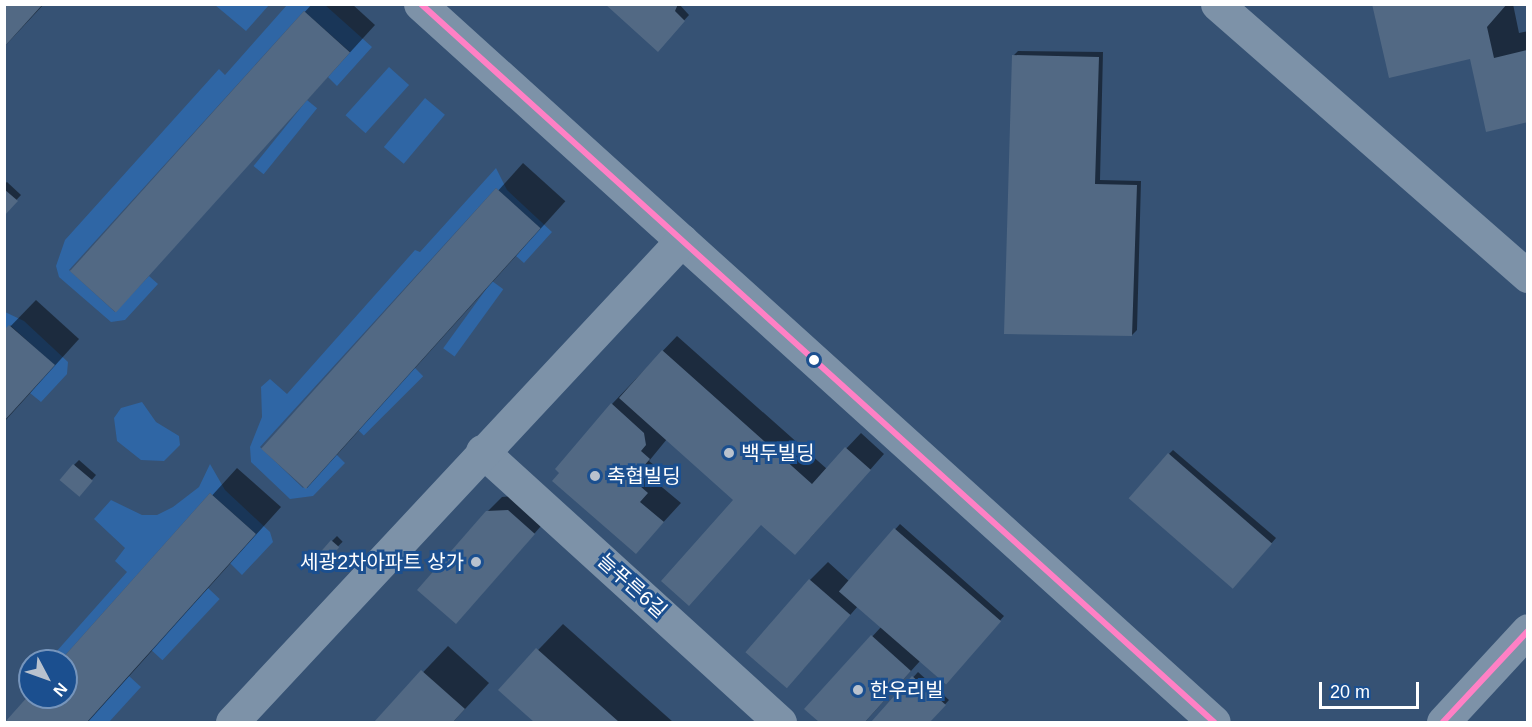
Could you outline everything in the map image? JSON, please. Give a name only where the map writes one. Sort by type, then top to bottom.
[{"type":"street","points":[[420,4],[1214,723]]},
{"type":"street","points":[[1217,4],[1527,276]]},
{"type":"street","points":[[232,723],[482,452],[682,240]]},
{"type":"street","name":"늘푸른6길","points":[[482,452],[780,723]]},
{"type":"street","points":[[1443,723],[1527,630]]},
{"type":"shaded area","points":[[215,5],[269,5],[246,31]]},
{"type":"shaded area","points":[[287,5],[325,5],[372,47],[337,86],[328,77],[350,52],[304,11],[69,270],[115,312],[149,276],[158,284],[125,320],[111,322],[59,277],[56,266],[65,240],[219,69],[225,75]]},
{"type":"shaded area","points":[[389,67],[409,85],[366,133],[346,115]]},
{"type":"shaded area","points":[[425,98],[445,115],[404,164],[384,147]]},
{"type":"shaded area","points":[[307,100],[317,108],[264,174],[254,166]]},
{"type":"shaded area","points":[[496,168],[507,190],[552,232],[524,263],[516,256],[540,228],[496,188],[260,447],[303,488],[335,453],[345,463],[313,496],[290,499],[251,462],[250,447],[262,417],[261,387],[270,379],[287,394],[415,250],[420,252]]},
{"type":"shaded area","points":[[492,281],[503,289],[455,356],[443,348]]},
{"type":"shaded area","points":[[5,312],[24,321],[68,362],[67,374],[41,402],[30,393],[54,365],[10,325],[5,330]]},
{"type":"shaded area","points":[[414,367],[423,376],[364,436],[355,426]]},
{"type":"shaded area","points":[[142,402],[156,422],[179,436],[180,445],[164,461],[141,460],[117,441],[114,418],[121,408]]},
{"type":"shaded area","points":[[210,464],[225,490],[270,532],[273,542],[242,575],[230,563],[256,534],[210,493],[71,649],[59,649],[127,572],[115,561],[125,548],[94,519],[111,500],[142,515],[157,515],[173,507],[199,487]]},
{"type":"shaded area","points":[[208,588],[220,599],[162,660],[151,649]]},
{"type":"shaded area","points":[[129,676],[141,687],[109,722],[87,722]]},
{"type":"building","points":[[4,4],[43,4],[4,47]]},
{"type":"building","points":[[605,4],[678,4],[675,11],[685,21],[658,52]]},
{"type":"building","points":[[1372,4],[1507,4],[1487,27],[1494,58],[1527,50],[1528,122],[1486,132],[1470,59],[1389,78]]},
{"type":"building","points":[[304,11],[350,52],[116,313],[70,271]]},
{"type":"building","points":[[1012,55],[1099,57],[1095,184],[1137,185],[1132,336],[1004,334]]},
{"type":"building","points":[[496,188],[541,228],[306,489],[261,449]]},
{"type":"building","points":[[4,189],[18,201],[4,216]]},
{"type":"building","points":[[9,325],[55,365],[4,421],[4,330]]},
{"type":"building","name":"백두빌딩","points":[[662,350],[812,484],[845,447],[871,470],[795,555],[761,525],[689,606],[661,581],[733,500],[619,398]]},
{"type":"building","name":"축협빌딩","points":[[611,403],[644,433],[646,445],[641,451],[650,459],[632,479],[648,493],[640,502],[664,522],[636,554],[552,481],[559,473],[555,469]]},
{"type":"building","points":[[1168,453],[1272,544],[1233,589],[1129,498]]},
{"type":"building","points":[[73,464],[93,481],[79,497],[60,480]]},
{"type":"building","points":[[210,493],[256,534],[87,722],[5,722],[18,707],[78,709],[78,649],[71,649]]},
{"type":"building","name":"세광2차아파트 상가","points":[[508,510],[535,534],[456,624],[417,590],[486,511]]},
{"type":"building","points":[[894,528],[1001,621],[946,685],[839,591]]},
{"type":"building","points":[[331,540],[339,547],[324,565],[315,558]]},
{"type":"building","points":[[809,579],[851,615],[787,688],[745,652]]},
{"type":"building","name":"한우리빌","points":[[871,635],[911,671],[865,722],[819,722],[804,709]]},
{"type":"building","points":[[536,648],[619,722],[534,722],[498,690]]},
{"type":"building","points":[[421,670],[465,709],[453,722],[374,722]]},
{"type":"building","points":[[912,676],[946,705],[930,722],[871,722]]},
{"type":"transit line","points":[[421,4],[1214,722]]},
{"type":"transit line","points":[[1443,722],[1528,631]]},
{"type":"place","name":"백두빌딩","points":[[729,453]]},
{"type":"place","name":"축협빌딩","points":[[595,476]]},
{"type":"place","name":"세광2차아파트 상가","points":[[476,562]]},
{"type":"place","name":"한우리빌","points":[[858,690]]}]
